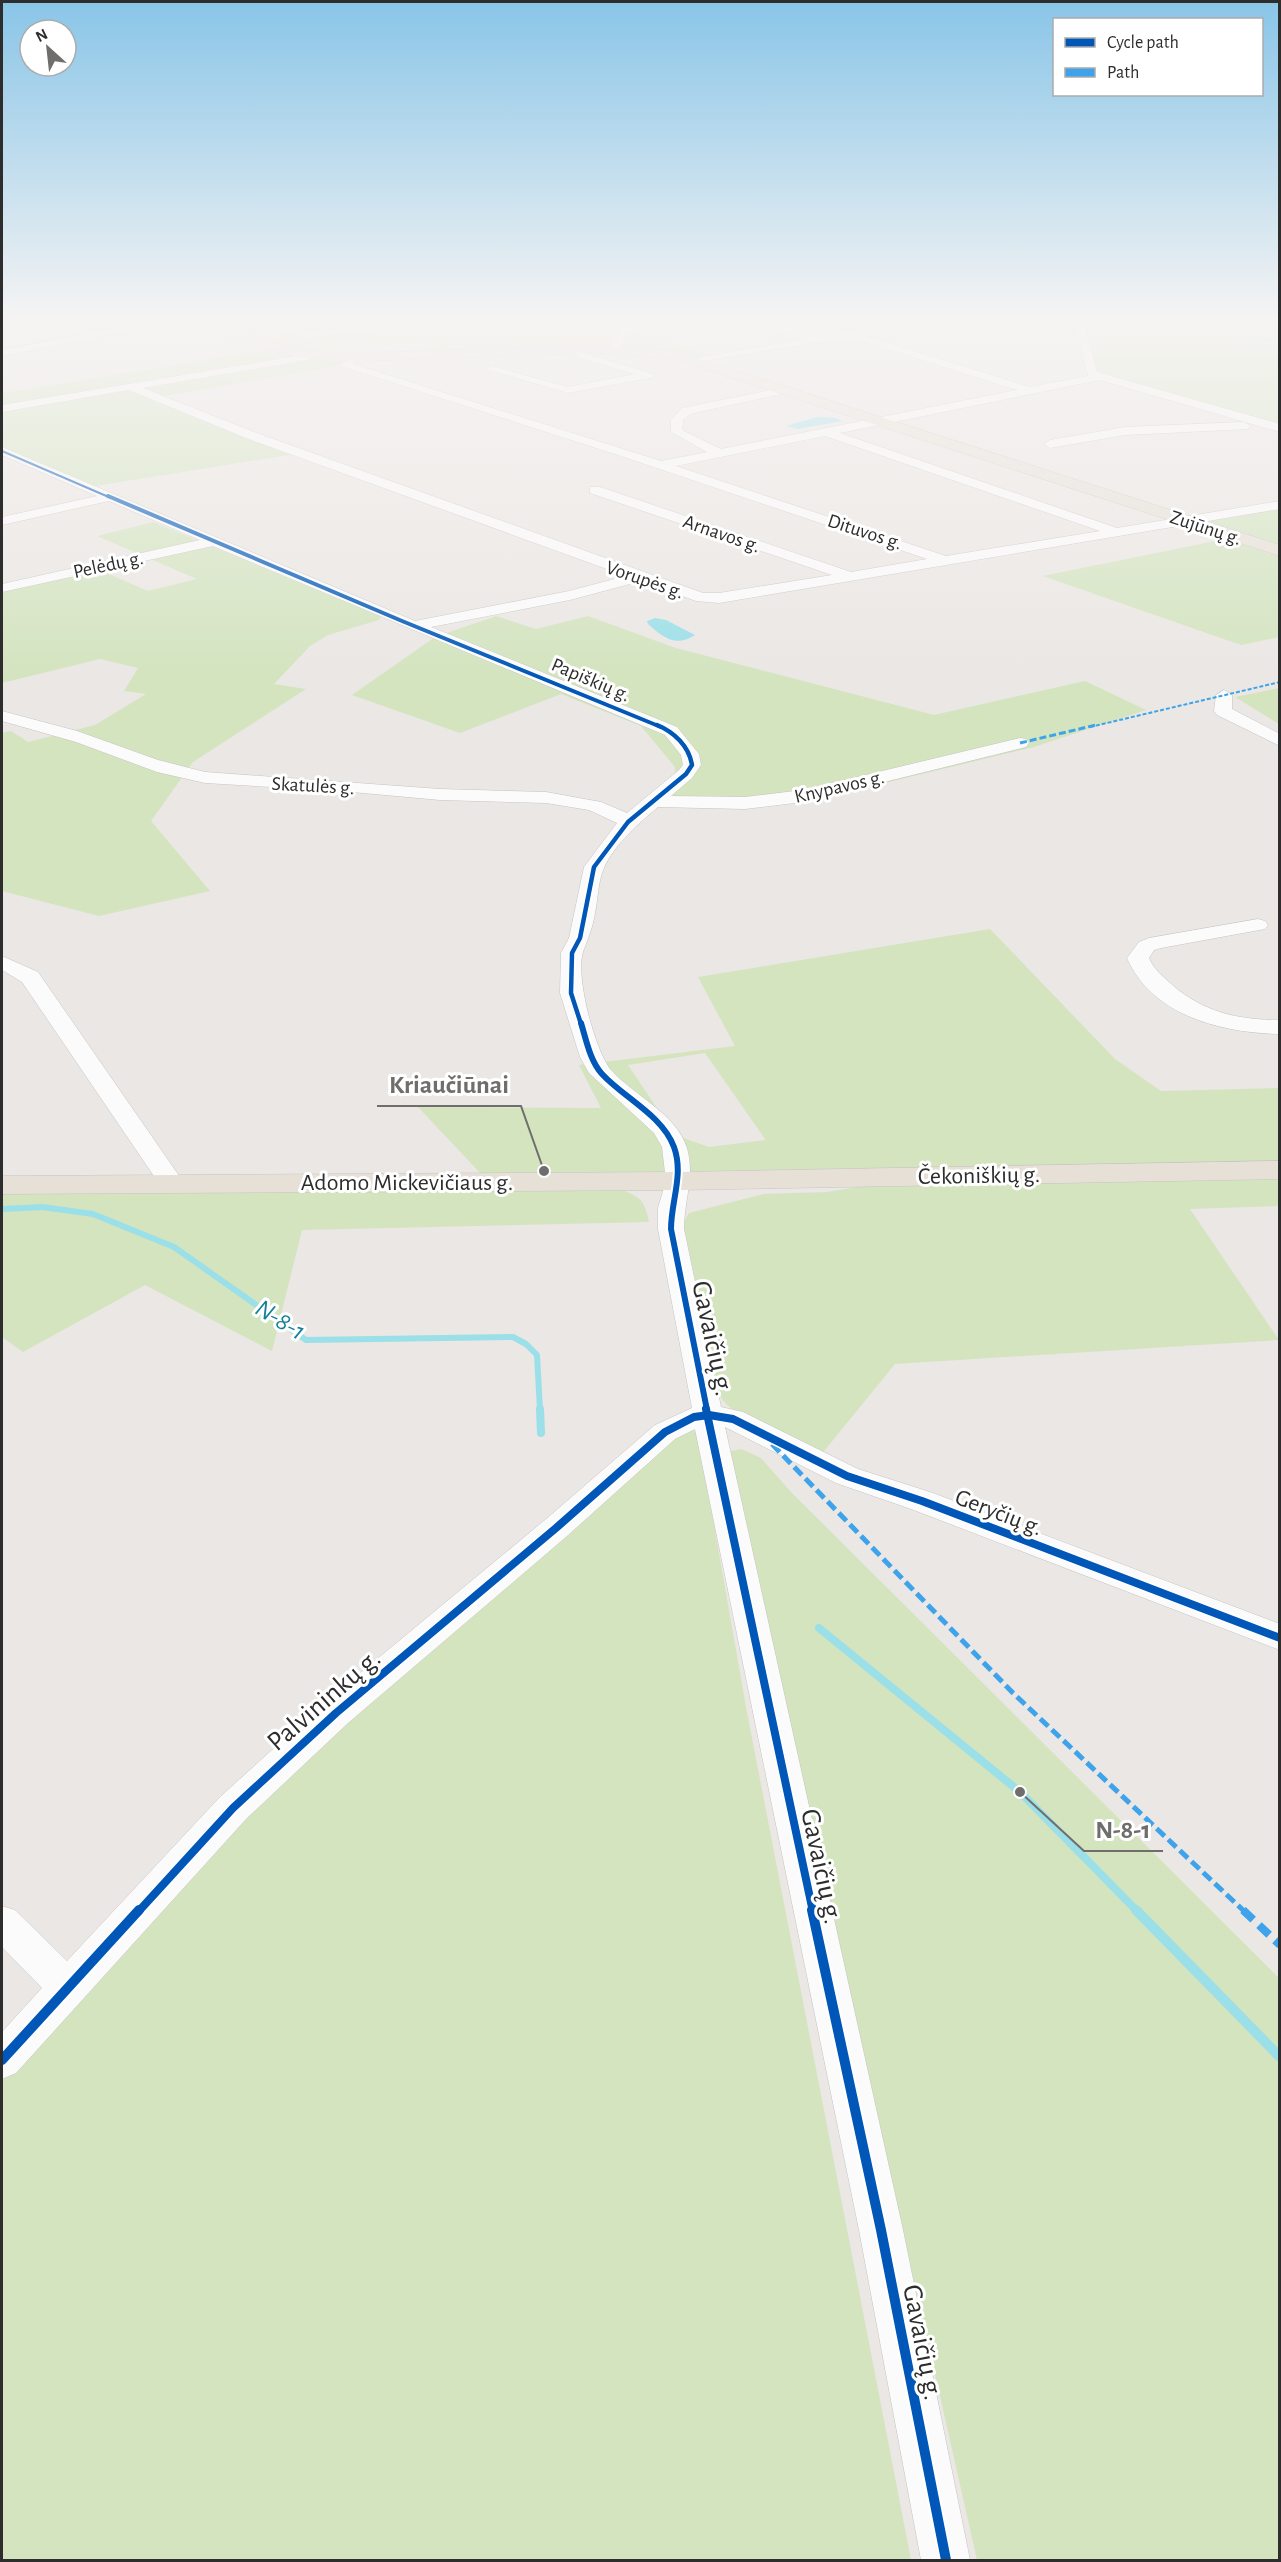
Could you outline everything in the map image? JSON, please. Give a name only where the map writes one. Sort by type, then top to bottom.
[{"type":"main road","name":"Zujūnų g.","points":[[937,440],[1280,551]]},
{"type":"main road","name":"Čekoniškių g.","points":[[678,1181],[1280,1170]]},
{"type":"main road","name":"Adomo Mickevičiaus g.","points":[[2,1185],[678,1181]]},
{"type":"street","name":"Vorupės g.","points":[[263,440],[690,595],[713,599],[1280,505]]},
{"type":"street","name":"Dituvos g.","points":[[579,440],[944,560]]},
{"type":"street","points":[[692,440],[719,453]]},
{"type":"street","points":[[659,465],[792,440]]},
{"type":"street","points":[[847,440],[1114,531]]},
{"type":"street","points":[[1050,444],[1076,440]]},
{"type":"street","name":"Papiškių g.","points":[[2,451],[671,731],[690,754],[692,765],[686,774],[628,822],[594,867],[580,938],[572,953],[571,993],[592,1057],[601,1073],[664,1129],[674,1147],[678,1181]]},
{"type":"street","name":"Arnavos g.","points":[[595,490],[850,576]]},
{"type":"street","points":[[2,521],[111,497]]},
{"type":"street","name":"Pelėdų g.","points":[[2,588],[214,541]]},
{"type":"street","points":[[416,626],[570,595],[640,577]]},
{"type":"street","points":[[1224,695],[1223,711],[1280,741]]},
{"type":"street","name":"Skatulės g.","points":[[2,716],[190,774],[232,780],[327,784],[425,794],[543,798],[601,807],[620,813],[628,822]]},
{"type":"street","name":"Knypavos g.","points":[[655,801],[745,802],[803,796],[1020,743]]},
{"type":"street","points":[[1258,925],[1156,942],[1146,946],[1138,958],[1141,967],[1161,987],[1198,1013],[1230,1024],[1280,1027]]},
{"type":"street","points":[[2,962],[22,970],[30,977],[171,1183]]},
{"type":"street","name":"Gavaičių g.","points":[[678,1181],[671,1208],[670,1229],[732,1537],[881,2229],[946,2560]]},
{"type":"street","name":"Geryčių g.","points":[[709,1415],[734,1419],[847,1476],[922,1501],[1280,1638]]},
{"type":"street","name":"Palvininkų g.","points":[[2,2060],[233,1808],[336,1713],[556,1528],[665,1432],[682,1421],[709,1415]]},
{"type":"street","points":[[2,1922],[68,1988]]},
{"type":"green space","points":[[2,440],[257,440],[296,454],[95,486],[2,448]]},
{"type":"green space","points":[[1279,509],[1279,546],[1204,522]]},
{"type":"green space","points":[[153,522],[381,616],[379,620],[328,635],[310,646],[274,684],[306,689],[193,762],[151,821],[210,891],[99,916],[2,891],[2,733],[11,731],[28,742],[95,725],[146,694],[124,691],[138,668],[100,659],[2,683],[2,591],[95,568],[148,591],[197,579],[97,536]]},
{"type":"green space","points":[[1230,538],[1279,554],[1279,637],[1241,645],[1043,576]]},
{"type":"green space","points":[[496,616],[536,629],[588,616],[676,648],[934,715],[1085,681],[1146,710],[1034,747],[814,800],[737,805],[673,798],[675,767],[641,726],[561,694],[460,733],[352,695],[435,637]]},
{"type":"green space","points":[[1279,688],[1279,724],[1235,697]]},
{"type":"green space","points":[[990,929],[1115,1059],[1161,1091],[1279,1088],[1279,1161],[482,1175],[418,1107],[601,1108],[579,1065],[735,1046],[698,977]],"holes":[[[705,1053],[765,1139],[709,1147],[675,1135],[628,1065]]]},
{"type":"green space","points":[[1279,1178],[1279,1206],[1190,1209],[1279,1340],[895,1364],[820,1456],[751,1422],[738,1414],[720,1396],[683,1223],[689,1213],[764,1194],[827,1192],[857,1187]]},
{"type":"green space","points":[[617,1188],[640,1199],[649,1222],[302,1230],[272,1351],[145,1285],[23,1352],[2,1337],[2,1190]]},
{"type":"green space","points":[[691,1429],[698,1434],[746,1707],[911,2560],[2,2560],[2,2067],[161,1900],[271,1792],[443,1636],[677,1432]]},
{"type":"green space","points":[[741,1449],[761,1458],[791,1492],[1279,1978],[1279,2560],[977,2560],[727,1452]]},
{"type":"water","points":[[655,618],[666,620],[695,635],[681,641],[670,639],[648,624],[647,621]]},
{"type":"waterway","name":"N-8-1","points":[[2,1209],[42,1207],[93,1214],[174,1247],[306,1340],[513,1337],[526,1344],[537,1355],[540,1410]]},
{"type":"waterway","name":"N-8-1","points":[[540,1409],[541,1433]]},
{"type":"waterway","name":"N-8-1","points":[[819,1628],[1020,1792],[1138,1912]]},
{"type":"waterway","name":"N-8-1","points":[[1136,1910],[1280,2057]]},
{"type":"marked path","points":[[1020,743],[1280,682]]},
{"type":"marked path","points":[[772,1444],[1013,1693],[1280,1945]]},
{"type":"cycle path","points":[[2,451],[402,621],[498,658],[671,731],[690,754],[692,765],[686,774],[628,822],[594,867],[580,938],[572,953],[571,993],[592,1057],[601,1073],[664,1129],[674,1147],[679,1181],[671,1208],[671,1229],[727,1514],[881,2230],[946,2560]]},
{"type":"cycle path","points":[[2,2060],[233,1808],[336,1713],[556,1528],[665,1432],[694,1417],[709,1415],[733,1419],[847,1476],[922,1501],[1280,1638]]},
{"type":"place","name":"Kriaučiūnai","points":[[544,1171]]},
{"type":"place","name":"N-8-1","points":[[1020,1792]]}]
